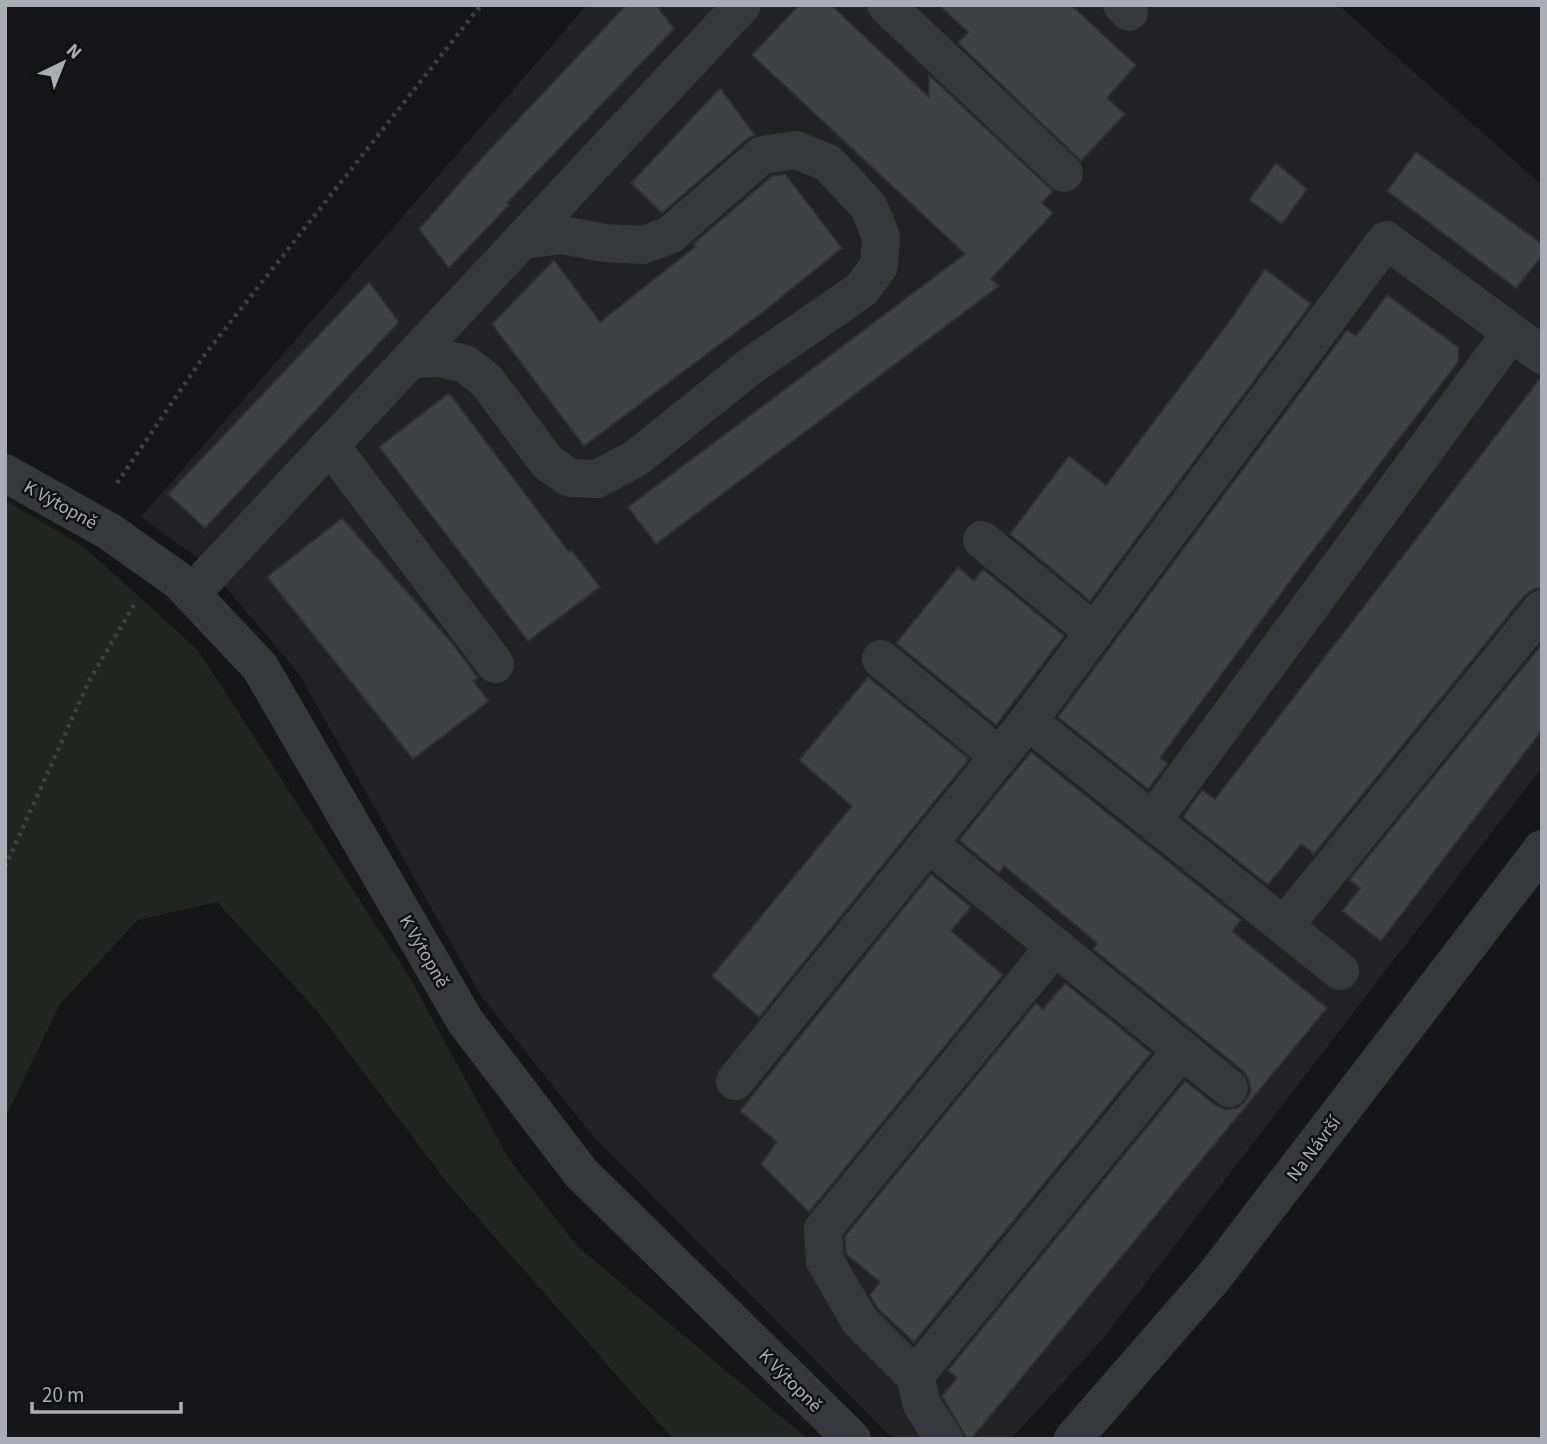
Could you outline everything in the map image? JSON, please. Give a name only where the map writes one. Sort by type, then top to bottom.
[{"type":"street","points":[[191,594],[742,5]]},
{"type":"street","points":[[886,5],[1064,173]]},
{"type":"street","points":[[411,359],[440,358],[465,365],[486,380],[548,463],[570,478],[597,479],[635,458],[752,365],[860,290],[879,266],[881,237],[869,207],[828,163],[796,150],[762,155],[670,235],[643,245],[604,243],[562,235],[522,240]]},
{"type":"street","points":[[734,1081],[1028,721],[1386,240],[1542,355]]},
{"type":"street","points":[[1153,820],[1511,333]]},
{"type":"street","points":[[331,445],[495,664]]},
{"type":"street","name":"K Výtopně","points":[[5,473],[110,531],[179,581],[260,667],[465,1021],[581,1173],[852,1439]]},
{"type":"street","points":[[982,540],[1094,632]]},
{"type":"street","points":[[1284,926],[1542,609]]},
{"type":"street","points":[[881,659],[999,756]]},
{"type":"street","points":[[1028,721],[1340,971]]},
{"type":"street","points":[[929,844],[1229,1088]]},
{"type":"street","name":"Na Návrší","points":[[1073,1439],[1213,1278],[1542,849]]},
{"type":"street","points":[[944,1439],[922,1405],[915,1376],[860,1321],[825,1261],[823,1229],[1055,946]]},
{"type":"street","points":[[915,1376],[1181,1050]]},
{"type":"path","points":[[90,521],[206,353],[481,5]]},
{"type":"path","points":[[5,867],[89,681],[157,565]]},
{"type":"shaded area","points":[[587,5],[1338,5],[1542,185],[1542,767],[1102,1340],[1011,1439],[893,1439],[592,1135],[481,996],[299,674],[205,563],[141,517]]},
{"type":"shaded area","points":[[5,500],[84,547],[198,650],[410,978],[509,1159],[577,1246],[808,1439],[673,1439],[449,1185],[318,1012],[217,902],[138,920],[60,1004],[5,1118]]},
{"type":"building","points":[[626,5],[656,5],[674,29],[507,203],[509,205],[449,268],[419,229]]},
{"type":"building","points":[[799,5],[831,5],[929,97],[929,75],[1053,191],[1042,203],[1053,213],[991,279],[999,286],[656,544],[628,507],[965,254],[752,55]]},
{"type":"building","points":[[939,5],[1071,5],[1136,65],[1107,98],[1125,114],[1081,161],[958,43],[968,32]]},
{"type":"building","points":[[720,88],[755,135],[748,138],[662,213],[631,183]]},
{"type":"building","points":[[1416,152],[1542,244],[1542,256],[1516,288],[1387,191]]},
{"type":"building","points":[[1276,163],[1307,189],[1282,224],[1249,200]]},
{"type":"building","points":[[785,174],[842,248],[763,312],[584,446],[492,324],[554,260],[600,322],[696,246],[693,244],[772,176]]},
{"type":"building","points":[[1265,269],[1311,304],[1090,601],[1010,534],[1069,456],[1106,485],[1234,315]]},
{"type":"building","points":[[369,282],[399,322],[205,528],[168,494]]},
{"type":"building","points":[[1387,295],[1458,347],[1458,362],[1302,565],[1160,758],[1168,763],[1148,789],[1058,717],[1347,330],[1356,336]]},
{"type":"building","points":[[1542,376],[1542,588],[1534,589],[1525,595],[1314,854],[1301,844],[1268,885],[1183,817],[1202,790],[1215,799]]},
{"type":"building","points":[[449,393],[569,552],[571,550],[600,587],[528,641],[379,447]]},
{"type":"building","points":[[342,518],[451,642],[478,678],[473,681],[489,701],[413,759],[267,577]]},
{"type":"building","points":[[958,567],[974,581],[983,569],[1064,636],[996,725],[896,643]]},
{"type":"building","points":[[1542,644],[1542,730],[1381,941],[1342,911],[1360,888],[1349,880]]},
{"type":"building","points":[[868,677],[969,759],[759,1017],[712,976],[852,806],[799,760]]},
{"type":"building","points":[[1031,752],[1241,920],[1232,931],[1327,1008],[971,1439],[967,1439],[942,1396],[957,1378],[948,1370],[1185,1081],[1215,1105],[1226,1110],[1237,1108],[1245,1102],[1251,1091],[1249,1080],[1243,1071],[1093,949],[1096,942],[1004,866],[999,873],[959,840]]},
{"type":"building","points":[[931,874],[971,907],[951,931],[1003,975],[809,1212],[761,1164],[777,1142],[740,1111]]},
{"type":"building","points":[[1065,983],[1151,1053],[914,1342],[877,1308],[870,1295],[880,1282],[846,1254],[845,1236],[1036,1003],[1043,1009]]}]
